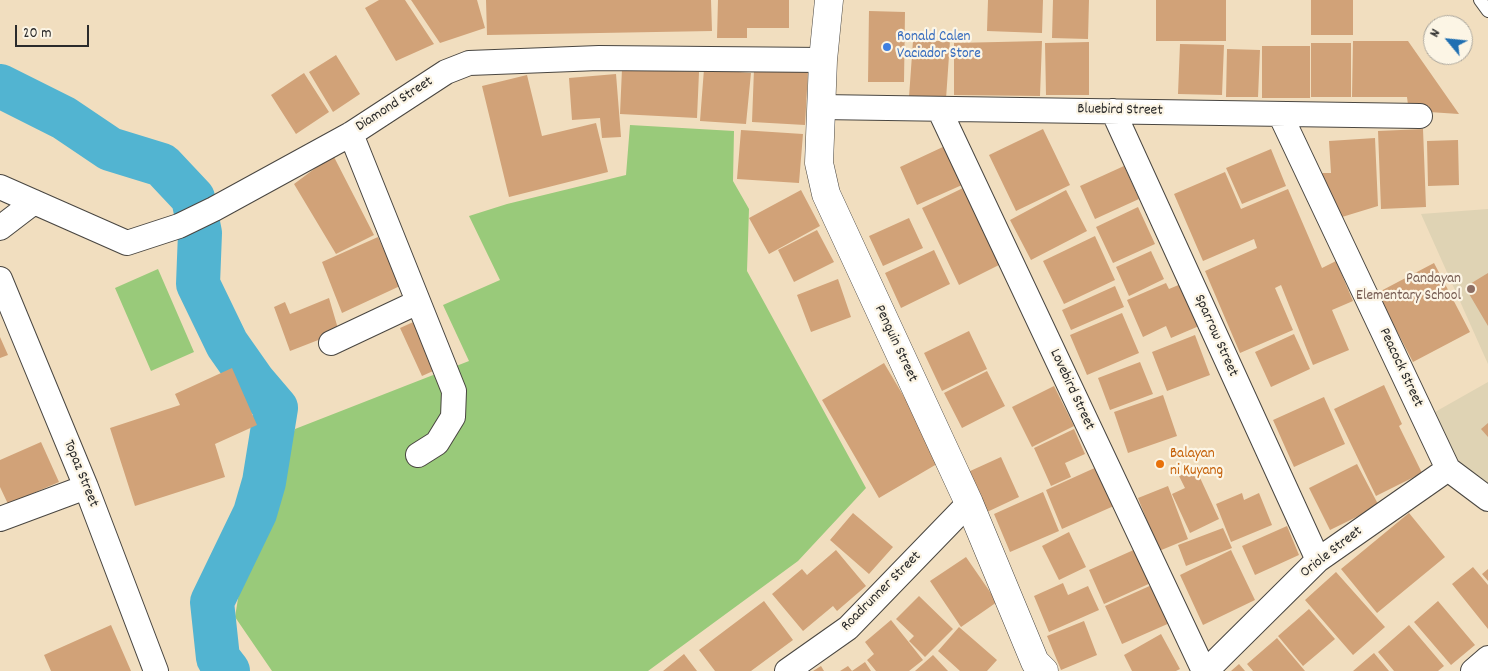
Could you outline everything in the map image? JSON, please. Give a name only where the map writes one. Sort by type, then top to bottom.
[{"type":"street","name":"Penguin Street","points":[[829,0],[819,163],[826,194],[969,503],[1035,668]]},
{"type":"street","name":"Diamond Street","points":[[0,187],[127,243],[179,226],[214,209],[351,134],[446,72],[468,63],[599,58],[824,60]]},
{"type":"street","name":"Bluebird Street","points":[[821,107],[1420,116]]},
{"type":"street","name":"Lovebird Street","points":[[939,108],[1205,671]]},
{"type":"street","name":"Sparrow Street","points":[[1113,111],[1318,560]]},
{"type":"street","name":"Peacock Street","points":[[1280,114],[1448,469],[1488,499]]},
{"type":"street","points":[[351,134],[454,391],[453,417],[437,443],[418,455]]},
{"type":"street","points":[[0,228],[34,202]]},
{"type":"street","name":"Topaz Street","points":[[0,279],[86,487],[156,671]]},
{"type":"street","points":[[331,343],[418,302]]},
{"type":"street","name":"Oriole Street","points":[[1205,671],[1318,560],[1448,469]]},
{"type":"street","points":[[0,519],[86,487]]},
{"type":"street","name":"Roadrunner Street","points":[[787,671],[848,628],[969,503]]},
{"type":"street","points":[[1473,671],[1488,658]]},
{"type":"lane","points":[[1480,0],[1488,11]]},
{"type":"shaded area","name":"Pandayan Elementary School","points":[[1488,209],[1488,364],[1421,214]]},
{"type":"shaded area","points":[[1488,382],[1488,485],[1457,459],[1435,412]]},
{"type":"green space","points":[[630,125],[734,131],[733,181],[749,209],[747,271],[866,488],[798,561],[648,671],[272,671],[235,617],[245,556],[295,429],[469,361],[443,305],[500,280],[469,216],[507,204],[626,175]]},
{"type":"green space","points":[[158,269],[194,352],[151,371],[115,288]]},
{"type":"building","points":[[379,0],[405,0],[434,44],[396,61],[365,8]]},
{"type":"building","points":[[411,0],[477,0],[485,28],[440,43]]},
{"type":"building","points":[[486,0],[711,0],[712,31],[487,35]]},
{"type":"building","points":[[718,0],[789,0],[789,28],[747,28],[747,38],[717,38]]},
{"type":"building","points":[[988,0],[1043,0],[1042,33],[987,31]]},
{"type":"building","points":[[1053,0],[1089,0],[1088,39],[1052,38]]},
{"type":"building","points":[[1156,0],[1226,0],[1226,41],[1156,41]]},
{"type":"building","points":[[1311,0],[1353,0],[1353,35],[1311,35]]},
{"type":"building","name":"Ronald Calen Vaciador Store","points":[[869,11],[905,12],[904,82],[868,82]]},
{"type":"building","points":[[913,41],[950,41],[946,99],[909,97]]},
{"type":"building","points":[[1042,41],[1040,96],[954,95],[954,43]]},
{"type":"building","points":[[1353,41],[1408,41],[1459,114],[1429,112],[1429,106],[1408,105],[1407,97],[1352,97]]},
{"type":"building","points":[[1089,42],[1089,95],[1046,95],[1045,43]]},
{"type":"building","points":[[1311,43],[1351,43],[1351,97],[1311,97]]},
{"type":"building","points":[[1180,44],[1224,45],[1222,95],[1178,94]]},
{"type":"building","points":[[1262,46],[1310,46],[1310,98],[1262,98]]},
{"type":"building","points":[[1227,49],[1260,50],[1258,97],[1226,97]]},
{"type":"building","points":[[336,55],[360,94],[333,112],[309,72]]},
{"type":"building","points":[[622,69],[699,72],[697,118],[620,114]]},
{"type":"building","points":[[704,69],[751,73],[746,124],[700,121]]},
{"type":"building","points":[[754,69],[808,71],[805,125],[752,122]]},
{"type":"building","points":[[304,73],[329,112],[296,134],[271,95]]},
{"type":"building","points":[[616,74],[621,137],[602,138],[600,118],[572,120],[569,78]]},
{"type":"building","points":[[527,75],[542,136],[596,123],[608,172],[509,197],[482,86]]},
{"type":"building","points":[[1043,129],[1070,185],[1016,211],[989,155]]},
{"type":"building","points":[[1423,129],[1426,207],[1381,209],[1378,131]]},
{"type":"building","points":[[741,130],[803,134],[799,183],[737,179]]},
{"type":"building","points":[[1375,138],[1378,206],[1342,217],[1320,173],[1331,173],[1329,141]]},
{"type":"building","points":[[1458,140],[1459,185],[1428,186],[1427,141]]},
{"type":"building","points":[[945,146],[962,185],[917,205],[900,167]]},
{"type":"building","points":[[1271,149],[1286,186],[1242,204],[1226,168]]},
{"type":"building","points":[[333,155],[374,235],[336,254],[294,184]]},
{"type":"building","points":[[1124,166],[1139,199],[1095,219],[1080,186]]},
{"type":"building","points":[[1225,172],[1241,209],[1288,189],[1322,268],[1336,261],[1353,301],[1332,310],[1349,350],[1313,365],[1281,285],[1275,288],[1293,330],[1240,353],[1205,271],[1257,248],[1254,239],[1203,261],[1174,194]]},
{"type":"building","points":[[965,187],[1007,261],[959,285],[922,208]]},
{"type":"building","points":[[801,190],[820,226],[769,254],[749,218]]},
{"type":"building","points":[[1066,190],[1087,231],[1031,260],[1010,220]]},
{"type":"building","points":[[1138,207],[1155,244],[1113,263],[1096,227]]},
{"type":"building","points":[[909,218],[923,248],[883,266],[869,236]]},
{"type":"building","points":[[817,230],[834,262],[794,282],[778,250]]},
{"type":"building","points":[[1095,236],[1115,280],[1064,304],[1043,261]]},
{"type":"building","points":[[378,237],[400,286],[342,313],[322,262]]},
{"type":"building","points":[[934,250],[950,284],[901,308],[885,273]]},
{"type":"building","points":[[1151,251],[1164,279],[1129,296],[1116,267]]},
{"type":"building","points":[[1434,263],[1470,332],[1413,362],[1377,293]]},
{"type":"building","points":[[1488,273],[1488,326],[1465,287]]},
{"type":"building","points":[[838,279],[851,317],[811,332],[797,295]]},
{"type":"building","points":[[1188,281],[1206,323],[1171,338],[1166,326],[1143,337],[1127,300],[1166,283],[1169,289]]},
{"type":"building","points":[[1115,286],[1124,307],[1071,330],[1062,310]]},
{"type":"building","points":[[329,298],[339,332],[290,351],[274,307],[285,302],[290,314]]},
{"type":"building","points":[[1122,313],[1139,353],[1087,375],[1070,335]]},
{"type":"building","points":[[420,319],[442,367],[422,376],[400,328]]},
{"type":"building","points":[[969,331],[987,369],[942,391],[924,353]]},
{"type":"building","points":[[1294,334],[1310,369],[1271,387],[1255,352]]},
{"type":"building","points":[[1195,335],[1210,375],[1167,391],[1152,352]]},
{"type":"building","points":[[0,337],[8,355],[0,358]]},
{"type":"building","points":[[1140,362],[1153,394],[1110,410],[1098,378]]},
{"type":"building","points":[[884,363],[942,461],[879,498],[822,400]]},
{"type":"building","points":[[232,368],[257,425],[215,444],[225,477],[135,506],[110,428],[180,405],[175,394]]},
{"type":"building","points":[[987,371],[1005,406],[962,428],[944,393]]},
{"type":"building","points":[[1384,385],[1402,424],[1399,426],[1422,473],[1376,496],[1334,409]]},
{"type":"building","points":[[1054,386],[1074,426],[1032,447],[1012,407]]},
{"type":"building","points":[[1163,395],[1177,436],[1128,453],[1114,412]]},
{"type":"building","points":[[1324,397],[1345,444],[1294,467],[1273,420]]},
{"type":"building","points":[[1488,423],[1488,437],[1481,429]]},
{"type":"building","points":[[1074,429],[1085,454],[1065,463],[1071,477],[1051,486],[1034,448]]},
{"type":"building","points":[[41,442],[59,482],[8,504],[0,487],[0,460]]},
{"type":"building","points":[[1001,457],[1019,497],[987,512],[968,472]]},
{"type":"building","points":[[1357,464],[1379,506],[1330,530],[1309,488]]},
{"type":"building","points":[[1099,466],[1116,505],[1062,529],[1046,490]]},
{"type":"building","points":[[1196,469],[1219,519],[1190,533],[1172,494],[1185,488],[1179,476]]},
{"type":"building","points":[[1168,486],[1188,539],[1159,551],[1138,498]]},
{"type":"building","points":[[1043,492],[1059,531],[1010,552],[994,514]]},
{"type":"building","points":[[1242,493],[1244,500],[1259,493],[1272,525],[1231,542],[1216,504]]},
{"type":"building","points":[[853,513],[893,547],[869,574],[830,540]]},
{"type":"building","points":[[1409,513],[1445,557],[1377,613],[1341,569]]},
{"type":"building","points":[[1287,526],[1299,555],[1255,575],[1242,546]]},
{"type":"building","points":[[1223,528],[1232,548],[1186,566],[1178,545]]},
{"type":"building","points":[[1069,532],[1086,567],[1059,580],[1042,546]]},
{"type":"building","points":[[1138,548],[1153,582],[1104,604],[1089,570]]},
{"type":"building","points":[[836,550],[866,586],[837,611],[833,606],[803,631],[772,594],[802,569],[807,575]]},
{"type":"building","points":[[1231,550],[1255,600],[1203,625],[1180,575]]},
{"type":"building","points":[[966,557],[997,602],[961,627],[930,581]]},
{"type":"building","points":[[1473,567],[1488,585],[1488,629],[1452,584]]},
{"type":"building","points":[[1488,569],[1488,581],[1482,574]]},
{"type":"building","points":[[1336,572],[1385,627],[1353,655],[1305,600]]},
{"type":"building","points":[[1063,583],[1068,595],[1088,586],[1099,610],[1049,632],[1034,596]]},
{"type":"building","points":[[1154,584],[1172,622],[1122,644],[1105,606]]},
{"type":"building","points":[[919,596],[953,629],[925,657],[909,641],[914,636],[896,619]]},
{"type":"building","points":[[764,601],[793,640],[751,671],[715,671],[699,650]]},
{"type":"building","points":[[1438,601],[1475,645],[1451,665],[1414,622]]},
{"type":"building","points":[[1309,609],[1335,639],[1303,666],[1278,636]]},
{"type":"building","points":[[891,620],[923,660],[909,671],[876,671],[867,660],[874,654],[865,642]]},
{"type":"building","points":[[1084,621],[1097,655],[1061,670],[1047,636]]},
{"type":"building","points":[[111,625],[131,671],[51,671],[44,655]]},
{"type":"building","points":[[1409,625],[1444,666],[1438,671],[1394,671],[1378,652]]},
{"type":"building","points":[[959,627],[997,660],[987,671],[960,671],[938,651]]},
{"type":"building","points":[[1161,634],[1180,669],[1176,671],[1132,671],[1124,655]]},
{"type":"building","points":[[1277,638],[1305,671],[1253,671],[1247,664]]},
{"type":"building","points":[[1374,653],[1389,671],[1353,671]]},
{"type":"building","points":[[684,654],[697,671],[663,671]]},
{"type":"building","points":[[933,655],[948,671],[915,671]]},
{"type":"building","points":[[865,662],[871,671],[852,671]]},
{"type":"building","points":[[1239,664],[1245,671],[1231,671]]},
{"type":"building","points":[[821,666],[824,671],[813,671]]},
{"type":"building","points":[[848,666],[852,671],[840,671]]},
{"type":"waterway","points":[[0,86],[64,118],[110,149],[162,165],[193,198],[200,233],[198,284],[227,344],[253,381],[276,408],[264,482],[255,513],[212,602],[218,658],[228,671]]},
{"type":"place","name":"Ronald Calen Vaciador Store","points":[[887,47]]},
{"type":"place","name":"Pandayan Elementary School","points":[[1471,289]]},
{"type":"place","name":"Balayan ni Kuyang","points":[[1160,464]]}]
